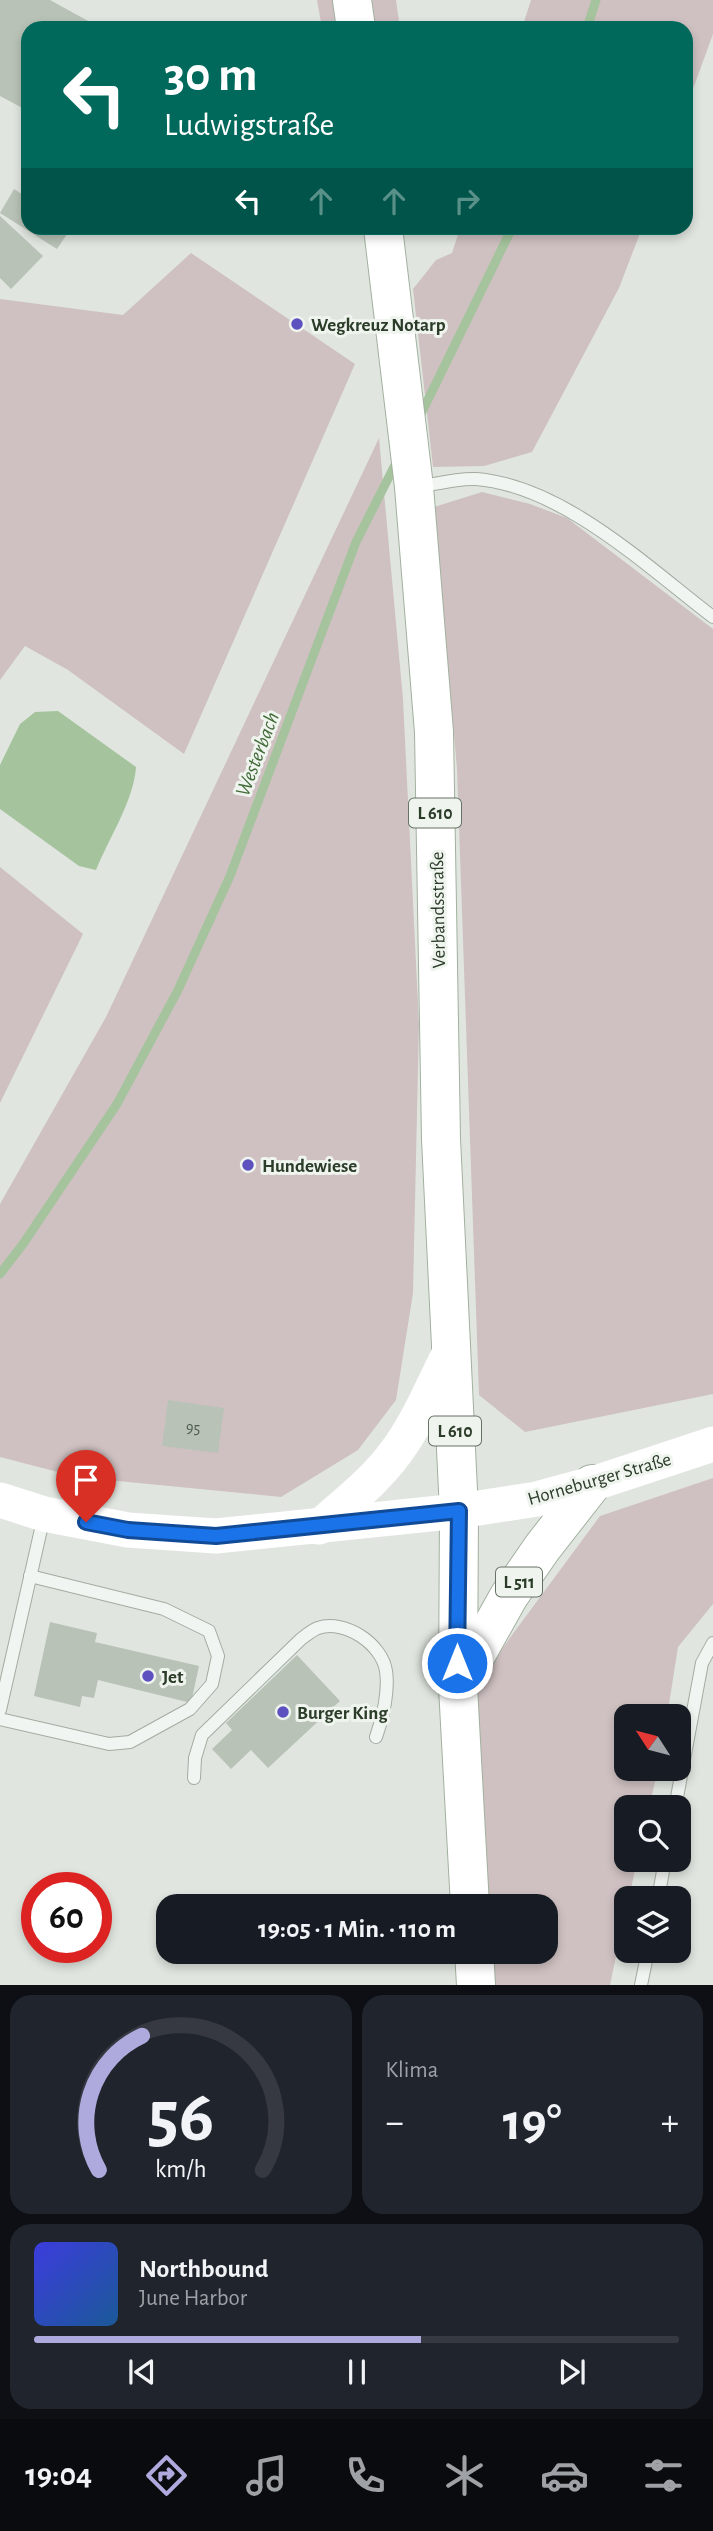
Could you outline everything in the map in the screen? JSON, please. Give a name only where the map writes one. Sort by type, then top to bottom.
[{"type":"main road","points":[[352,0],[355,21]]},
{"type":"main road","name":"Verbandsstraße","points":[[384,235],[412,471],[434,732],[441,1139],[459,1511]]},
{"type":"main road","points":[[319,1527],[367,1485],[396,1452],[417,1419],[450,1352]]},
{"type":"main road","name":"Horneburger Straße","points":[[0,1500],[44,1514],[128,1530],[216,1536],[459,1511],[537,1499],[713,1444]]},
{"type":"main road","name":"L 511","points":[[458,1687],[509,1596],[592,1484]]},
{"type":"main road","points":[[459,1511],[458,1687],[469,1894]]},
{"type":"main road","points":[[475,1964],[476,1985]]},
{"type":"lane","points":[[412,471],[475,479],[528,491],[568,509],[713,617]]},
{"type":"lane","points":[[0,1710],[44,1514]]},
{"type":"lane","points":[[0,1719],[109,1744],[130,1742],[190,1709],[212,1684],[218,1656],[209,1630],[164,1609],[30,1576]]},
{"type":"lane","points":[[194,1778],[194,1758],[202,1735],[300,1640],[318,1628],[338,1626],[362,1636],[380,1655],[386,1670],[386,1688],[376,1737]]},
{"type":"lane","points":[[677,1795],[702,1663],[713,1643]]},
{"type":"lane","points":[[641,1985],[646,1963]]},
{"type":"shaded area","points":[[317,0],[396,0],[399,21],[321,21]]},
{"type":"shaded area","points":[[531,0],[713,0],[713,34],[693,89],[693,21],[524,21]]},
{"type":"shaded area","points":[[458,235],[639,235],[619,288],[532,452],[484,466],[433,467],[413,289],[436,260],[452,253]]},
{"type":"shaded area","points":[[191,253],[355,364],[184,754],[68,670],[25,646],[0,680],[0,299],[123,315]]},
{"type":"shaded area","points":[[379,438],[403,699],[419,1024],[413,1293],[396,1400],[358,1450],[281,1497],[77,1477],[0,1457],[0,1204],[106,1017]]},
{"type":"shaded area","points":[[482,492],[530,504],[567,518],[713,629],[713,1394],[525,1432],[479,1395],[457,769],[434,507]]},
{"type":"shaded area","points":[[58,711],[136,767],[126,806],[96,870],[79,866],[0,809],[0,765],[20,724],[35,712]]},
{"type":"shaded area","points":[[0,867],[83,934],[0,1103]]},
{"type":"shaded area","points":[[713,1478],[713,1604],[678,1647],[669,1704],[614,1704],[614,1782],[655,1782],[652,1795],[614,1795],[614,1872],[635,1872],[632,1886],[614,1886],[615,1963],[610,1985],[486,1985],[485,1964],[558,1964],[558,1894],[481,1894],[473,1688],[600,1516]]},
{"type":"building","points":[[0,0],[50,0],[88,21],[21,21],[21,107],[0,96]]},
{"type":"building","points":[[14,189],[21,194],[21,226],[0,213]]},
{"type":"building","points":[[0,216],[43,256],[11,289],[0,278]]},
{"type":"building","points":[[35,235],[66,235],[57,249]]},
{"type":"building","points":[[168,1400],[224,1408],[218,1453],[162,1446]]},
{"type":"building","points":[[50,1622],[97,1633],[95,1642],[199,1666],[191,1703],[98,1680],[94,1698],[82,1696],[80,1707],[34,1696]]},
{"type":"building","name":"Burger King","points":[[297,1655],[340,1701],[268,1768],[251,1750],[231,1769],[212,1749],[232,1730],[226,1723]]},
{"type":"waterway","name":"Westerbach","points":[[589,21],[596,0]]},
{"type":"waterway","name":"Westerbach","points":[[419,418],[509,235]]},
{"type":"waterway","name":"Westerbach","points":[[0,1274],[117,1104],[178,990],[230,876],[356,542],[397,461]]},
{"type":"place","name":"Wegkreuz Notarp","points":[[297,324]]},
{"type":"place","name":"Hundewiese","points":[[248,1165]]},
{"type":"place","name":"Jet","points":[[148,1676]]},
{"type":"place","name":"Burger King","points":[[283,1712]]},
{"type":"route","points":[[86,1522],[128,1530],[216,1536],[459,1511],[457,1663]]}]
